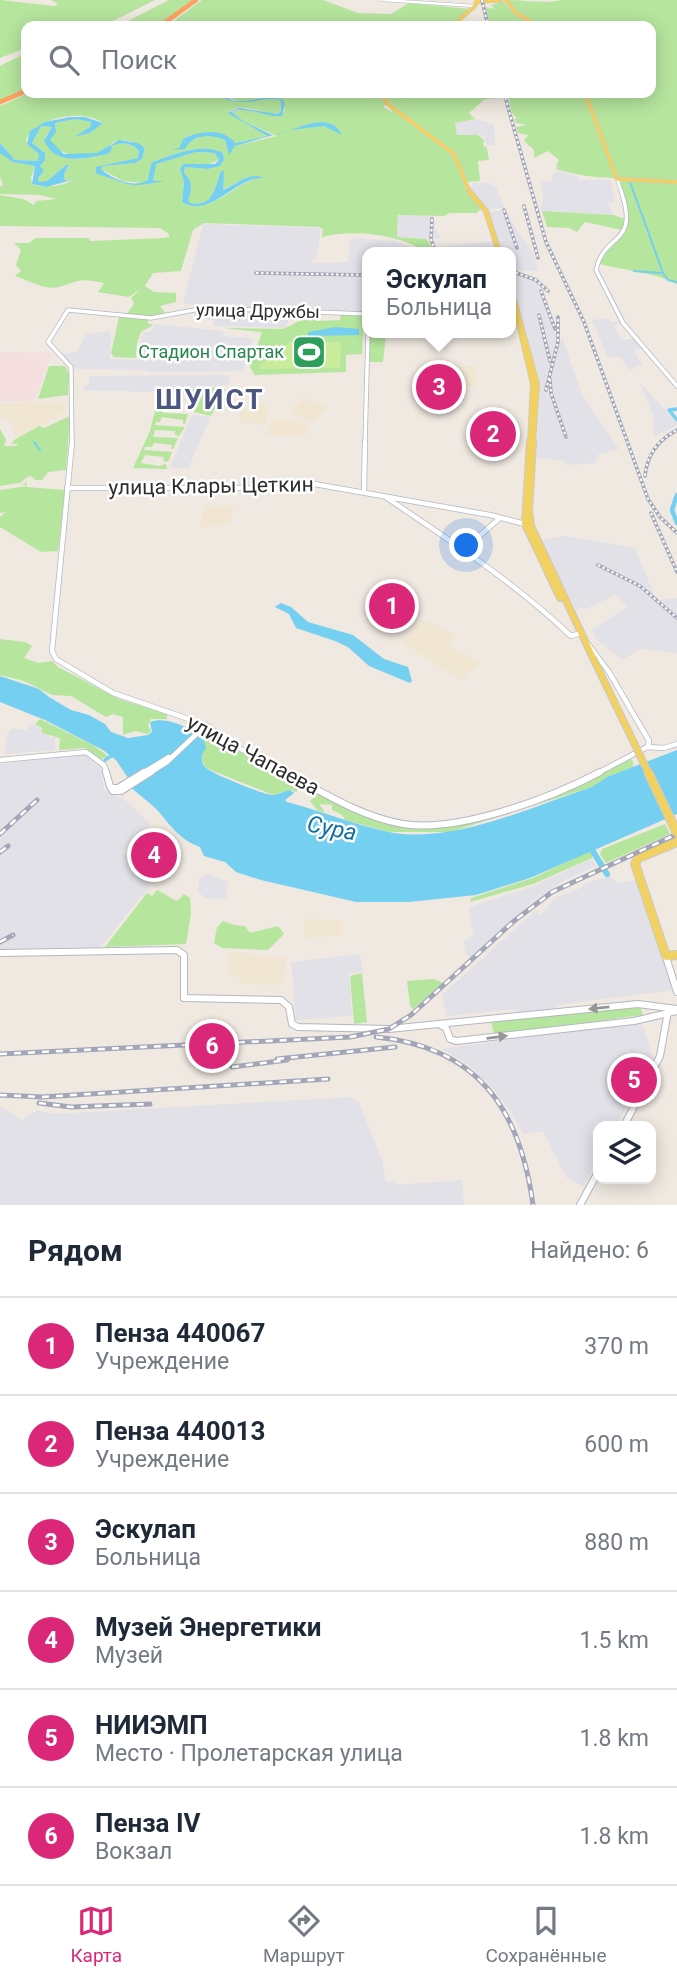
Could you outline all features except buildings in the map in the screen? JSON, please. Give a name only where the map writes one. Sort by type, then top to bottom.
[{"type":"highway","points":[[168,21],[198,0]]},
{"type":"highway","points":[[0,103],[21,93]]},
{"type":"main road","points":[[383,0],[463,6],[502,0],[530,21]]},
{"type":"main road","points":[[457,21],[476,3]]},
{"type":"main road","points":[[383,98],[454,154],[468,190],[486,211],[497,247]]},
{"type":"main road","points":[[588,98],[617,179],[628,223],[623,233],[601,255],[596,270],[624,323],[677,386]]},
{"type":"main road","points":[[617,179],[677,182]]},
{"type":"main road","name":"улица Дружбы","points":[[49,338],[68,310],[151,318],[205,308],[362,314]]},
{"type":"main road","points":[[516,317],[537,384],[528,525],[582,636],[649,741],[647,747],[664,748],[677,744]]},
{"type":"main road","name":"улица Чапаева","points":[[49,338],[50,344],[70,364],[72,373],[72,429],[52,651],[56,659],[113,693],[206,725],[239,748],[378,818],[426,825],[469,820],[566,789],[647,747]]},
{"type":"main road","points":[[364,492],[368,338]]},
{"type":"main road","name":"улица Клары Цеткин","points":[[67,485],[278,488],[303,482],[383,497]]},
{"type":"main road","points":[[383,497],[500,517],[528,525]]},
{"type":"main road","points":[[383,497],[464,549],[536,603],[571,636],[582,636]]},
{"type":"main road","points":[[464,549],[500,517]]},
{"type":"main road","points":[[593,654],[677,832]]},
{"type":"main road","points":[[0,760],[86,752],[104,765],[110,786],[115,791],[167,762],[206,725]]},
{"type":"main road","points":[[677,842],[636,861],[636,869],[677,992]]},
{"type":"main road","points":[[0,953],[171,949],[182,952],[182,992],[188,999],[281,1000],[289,1007],[292,1024],[298,1027],[377,1030],[647,1004],[677,1010]]},
{"type":"main road","points":[[666,956],[677,955]]},
{"type":"main road","points":[[647,1004],[650,1018]]},
{"type":"main road","points":[[438,1024],[447,1030],[450,1039],[460,1041],[650,1018],[667,1010]]},
{"type":"main road","points":[[627,1121],[660,1056],[667,1010]]},
{"type":"main road","points":[[447,1030],[453,1023]]},
{"type":"main road","points":[[580,1205],[593,1181]]},
{"type":"shaded area","points":[[476,119],[494,124],[495,145],[486,145],[484,135],[457,135],[455,123]]},
{"type":"shaded area","points":[[557,171],[578,176],[579,180],[610,180],[615,201],[608,204],[613,215],[540,211],[543,199],[541,181],[553,181],[552,174]]},
{"type":"shaded area","points":[[473,183],[489,183],[496,187],[504,208],[486,209],[470,189]]},
{"type":"shaded area","points":[[503,210],[532,251],[539,271],[516,270],[516,247],[499,247],[488,212]]},
{"type":"shaded area","points":[[399,215],[434,216],[439,239],[397,237]]},
{"type":"shaded area","points":[[203,224],[321,228],[313,263],[348,262],[350,239],[394,241],[409,247],[362,247],[362,312],[183,304]]},
{"type":"shaded area","points":[[493,241],[495,247],[442,247]]},
{"type":"shaded area","points":[[516,274],[538,283],[548,307],[557,338],[549,374],[562,337],[582,395],[619,449],[597,455],[596,463],[566,465],[565,461],[536,458],[540,393],[538,374],[516,303]]},
{"type":"shaded area","points":[[195,312],[300,316],[300,320],[289,319],[286,327],[282,328],[213,326],[214,320],[196,318]]},
{"type":"shaded area","points":[[606,318],[611,322],[620,321],[622,323],[613,326],[623,340],[635,338],[643,348],[634,351],[642,365],[629,370],[622,358],[607,356],[592,320]]},
{"type":"shaded area","points":[[155,324],[224,331],[222,336],[253,338],[243,371],[146,372],[147,370],[76,369],[62,354],[78,351],[86,334],[111,331],[110,359],[138,360],[143,332],[151,332]]},
{"type":"shaded area","points":[[0,352],[51,353],[35,401],[0,401]]},
{"type":"shaded area","points":[[417,366],[475,366],[476,386],[462,386],[457,390],[418,374]]},
{"type":"shaded area","points":[[226,375],[230,381],[228,385],[149,392],[84,390],[83,387],[89,384],[90,376]]},
{"type":"shaded area","points":[[640,383],[677,425],[654,437],[653,415]]},
{"type":"shaded area","points":[[305,398],[329,408],[313,422],[289,413]]},
{"type":"shaded area","points":[[61,402],[66,411],[17,438],[12,424],[0,414],[0,404]]},
{"type":"shaded area","points":[[249,403],[269,407],[266,425],[240,422],[240,413],[249,410]]},
{"type":"shaded area","points":[[192,415],[210,417],[188,469],[170,467]]},
{"type":"shaded area","points":[[272,419],[297,420],[311,424],[304,437],[267,435]]},
{"type":"shaded area","points":[[233,506],[229,524],[200,528],[204,507]]},
{"type":"shaded area","points":[[566,536],[635,548],[654,595],[660,600],[677,598],[677,653],[640,649],[622,660],[594,637],[596,635],[591,630],[628,607],[615,595],[588,608],[575,609],[541,540]]},
{"type":"shaded area","points":[[425,620],[456,636],[448,645],[479,663],[461,680],[402,643]]},
{"type":"shaded area","points":[[35,724],[50,737],[55,737],[55,750],[4,754],[7,735],[12,729],[27,730],[28,725]]},
{"type":"shaded area","points":[[83,754],[101,767],[104,789],[128,802],[150,824],[122,853],[158,876],[101,947],[0,949],[0,764]]},
{"type":"shaded area","points":[[591,859],[596,866],[561,882],[531,903],[472,958],[467,956],[464,942],[473,935],[469,907],[534,886]]},
{"type":"shaded area","points":[[206,874],[228,881],[226,899],[206,898],[198,892],[199,880]]},
{"type":"shaded area","points":[[610,876],[617,883],[637,880],[674,990],[556,1005],[556,1009],[516,1013],[515,1009],[447,1016],[442,995],[536,910],[541,915],[555,898],[583,887],[583,884]]},
{"type":"shaded area","points":[[305,919],[342,921],[342,935],[305,938]]},
{"type":"shaded area","points":[[230,952],[286,958],[285,983],[239,983],[239,976],[227,975]]},
{"type":"shaded area","points":[[360,954],[363,972],[349,973],[352,1016],[296,1020],[291,962]]},
{"type":"shaded area","points":[[632,1022],[642,1023],[653,1057],[619,1121],[593,1121],[593,1168],[583,1187],[566,1177],[543,1131],[523,1134],[512,1113],[492,1087],[469,1065],[442,1049]]},
{"type":"shaded area","points":[[353,1097],[359,1102],[382,1161],[386,1182],[394,1181],[397,1185],[462,1180],[464,1205],[0,1205],[0,1106],[22,1120],[37,1110],[52,1114]]},
{"type":"green space","points":[[0,0],[55,6],[58,4],[51,0],[155,0],[113,21],[21,21],[21,50],[0,58]]},
{"type":"green space","points":[[169,0],[193,0],[163,21],[128,21]]},
{"type":"green space","points":[[202,0],[323,0],[358,13],[391,14],[409,3],[470,9],[456,21],[174,21]]},
{"type":"green space","points":[[507,0],[677,0],[677,182],[618,178],[589,98],[656,98],[656,21],[531,21],[521,15]]},
{"type":"green space","points":[[503,1],[512,11],[529,21],[489,21],[485,7],[495,9],[491,5]]},
{"type":"green space","points":[[21,56],[21,90],[0,100],[0,66]]},
{"type":"green space","points":[[21,97],[223,98],[240,102],[230,98],[270,98],[244,102],[269,99],[281,101],[281,111],[278,114],[245,108],[227,113],[269,136],[234,143],[224,135],[210,132],[183,139],[180,148],[176,149],[185,149],[186,144],[191,141],[210,136],[225,140],[229,154],[235,146],[277,136],[245,122],[231,112],[244,110],[279,116],[284,112],[285,104],[278,98],[382,98],[387,104],[383,107],[394,113],[391,107],[453,155],[466,190],[481,208],[477,213],[450,213],[444,216],[398,215],[397,237],[427,239],[431,247],[417,247],[389,237],[361,233],[322,237],[323,229],[319,227],[204,223],[193,230],[181,271],[153,273],[145,286],[154,292],[176,293],[176,302],[160,306],[166,314],[151,317],[126,315],[134,304],[131,298],[142,288],[129,297],[98,292],[104,283],[80,280],[54,288],[37,284],[15,276],[21,271],[16,265],[21,250],[14,243],[29,243],[36,238],[89,238],[90,241],[164,238],[169,237],[169,234],[160,228],[0,226],[0,195],[23,199],[34,205],[36,201],[56,199],[40,195],[0,194],[0,187],[3,185],[0,177],[0,152],[13,162],[35,166],[31,178],[32,184],[37,186],[54,186],[75,179],[65,181],[64,174],[69,166],[66,165],[47,181],[40,183],[38,178],[44,171],[40,166],[45,160],[45,153],[32,143],[40,126],[52,127],[44,139],[49,148],[55,154],[72,159],[108,154],[112,149],[110,146],[114,145],[132,146],[139,151],[138,158],[96,167],[98,174],[133,185],[158,182],[153,181],[155,164],[196,152],[215,153],[219,160],[206,165],[183,164],[180,169],[184,182],[182,202],[192,206],[212,202],[253,179],[263,177],[247,177],[222,190],[224,172],[221,171],[209,199],[198,204],[190,203],[187,200],[191,186],[184,173],[185,167],[208,169],[220,166],[224,160],[223,153],[196,149],[151,163],[148,180],[143,183],[123,181],[101,169],[103,166],[135,163],[142,159],[145,148],[133,142],[116,141],[99,153],[83,157],[67,154],[49,140],[56,132],[55,123],[75,119],[91,122],[90,127],[76,136],[90,133],[103,123],[84,116],[60,118],[39,126],[26,140],[39,154],[39,161],[15,160],[0,143],[0,106]]},
{"type":"green space","points":[[386,98],[503,98],[485,99],[469,113],[475,119],[455,123],[457,135],[478,135],[484,140],[483,145],[487,148],[489,160],[478,161],[480,181],[468,182],[451,149]]},
{"type":"green space","points":[[508,98],[586,98],[615,178],[555,169],[558,168],[556,166],[559,160],[548,151],[534,158],[534,150],[524,141],[528,135],[518,133],[516,127],[527,125],[516,123],[514,119],[517,118],[512,113]]},
{"type":"green space","points":[[624,180],[677,183],[677,284],[647,274],[596,263],[626,228],[627,212],[620,183]]},
{"type":"green space","points":[[542,211],[613,215],[626,219],[622,230],[585,222],[577,232],[569,228],[547,227]]},
{"type":"green space","points":[[341,314],[362,315],[362,354],[346,355],[346,372],[255,375],[250,367],[262,332],[223,328],[282,329],[307,317],[318,321],[340,320]]},
{"type":"green space","points":[[119,317],[148,319],[148,323],[153,325],[141,332],[136,358],[114,357],[111,353]]},
{"type":"green space","points":[[370,338],[385,338],[383,362],[368,362]]},
{"type":"green space","name":"Стадион Спартак","points":[[290,342],[341,342],[340,368],[259,369],[259,366]]},
{"type":"green space","points":[[49,366],[65,366],[69,374],[68,395],[38,399]]},
{"type":"green space","points":[[221,387],[225,390],[211,416],[194,412],[202,395],[172,391]]},
{"type":"green space","points":[[157,403],[163,404],[163,413],[188,414],[185,424],[183,420],[162,417],[155,425],[185,427],[179,436],[175,435],[175,431],[155,430],[153,437],[178,438],[173,449],[172,445],[154,443],[152,447],[145,447],[144,450],[172,452],[168,462],[163,461],[164,457],[145,455],[141,463],[159,466],[166,464],[167,469],[133,468],[150,431]]},
{"type":"green space","points":[[70,416],[66,470],[48,472],[42,480],[35,480],[31,476],[20,483],[0,486],[0,429],[6,440],[4,446],[16,446],[18,444],[12,444],[14,440],[39,426],[44,428]]},
{"type":"green space","points":[[27,486],[65,490],[58,551],[41,552],[0,527],[0,517],[6,512],[0,513],[0,490]]},
{"type":"green space","points":[[0,639],[25,642],[32,646],[24,658],[38,663],[52,661],[58,667],[119,699],[167,714],[167,719],[151,719],[148,725],[151,731],[148,734],[135,731],[123,735],[123,717],[113,714],[106,717],[71,696],[52,695],[24,681],[0,675]]},
{"type":"green space","points":[[40,719],[93,745],[108,756],[101,759],[85,748],[59,750],[60,738],[42,733],[42,728],[35,724]]},
{"type":"green space","points":[[207,730],[233,748],[303,784],[296,792],[290,790],[273,795],[206,768],[202,760],[204,741],[201,737]]},
{"type":"green space","points":[[630,758],[633,767],[607,777],[592,787],[450,832],[389,832],[345,820],[342,815],[332,810],[332,805],[319,804],[325,812],[318,811],[310,801],[319,793],[373,818],[439,827],[577,787]]},
{"type":"green space","points":[[665,824],[670,834],[606,863],[600,854],[602,849]]},
{"type":"green space","points":[[590,851],[593,852],[592,858],[533,884],[470,902],[471,898],[533,878]]},
{"type":"green space","points":[[157,890],[177,901],[184,894],[190,898],[191,914],[186,944],[105,947],[147,893],[152,896]]},
{"type":"green space","points":[[223,921],[245,926],[250,933],[278,926],[284,934],[268,950],[222,948],[214,943],[217,927]]},
{"type":"green space","points":[[362,973],[367,1022],[354,1024],[350,976]]},
{"type":"green space","points":[[434,979],[443,983],[413,1009],[410,1006],[407,981]]},
{"type":"green space","points":[[640,1006],[643,1015],[494,1035],[491,1021]]},
{"type":"water","points":[[223,98],[235,101],[267,98],[283,100],[285,104],[282,116],[243,110],[231,112],[245,122],[272,135],[276,134],[235,146],[229,155],[225,140],[208,136],[192,140],[185,149],[172,150],[179,148],[183,139],[196,134],[224,134],[235,143],[268,136],[227,113],[239,108],[278,114],[281,111],[281,101],[269,99],[248,102],[232,101]]},
{"type":"water","points":[[85,117],[103,123],[90,133],[74,137],[90,127],[91,122],[75,119],[55,123],[56,132],[50,140],[64,154],[97,153],[119,140],[138,143],[145,148],[142,159],[135,163],[103,166],[101,169],[123,182],[142,183],[148,180],[151,163],[196,149],[223,153],[224,160],[220,166],[208,169],[185,167],[184,173],[191,185],[188,200],[190,203],[198,204],[209,199],[221,171],[224,171],[223,190],[248,177],[264,178],[243,183],[203,206],[192,206],[182,202],[184,182],[180,169],[183,164],[215,164],[219,160],[215,153],[196,152],[156,164],[153,181],[164,181],[142,185],[129,184],[97,174],[95,167],[138,158],[139,151],[133,146],[115,145],[111,146],[108,154],[72,159],[55,154],[49,149],[44,140],[52,127],[41,126],[32,143],[45,153],[45,160],[40,166],[44,171],[38,178],[39,182],[47,181],[66,165],[69,165],[64,174],[65,181],[76,179],[46,187],[32,184],[35,166],[13,162],[0,153],[0,143],[15,160],[38,161],[39,154],[27,144],[30,131],[45,122]]},
{"type":"water","points":[[319,122],[336,127],[342,135],[324,126],[290,130]]},
{"type":"water","points":[[336,327],[359,329],[359,335],[308,336],[308,332]]},
{"type":"water","points":[[281,603],[291,607],[308,622],[353,635],[384,659],[408,667],[412,681],[410,683],[369,666],[348,647],[335,641],[296,628],[289,614],[275,607]]},
{"type":"water","name":"Сура","points":[[0,676],[39,689],[71,710],[89,715],[105,724],[111,732],[128,738],[148,735],[152,732],[150,722],[157,720],[179,724],[204,741],[206,748],[202,761],[211,771],[269,794],[290,790],[294,793],[285,800],[287,802],[389,832],[413,835],[439,833],[492,822],[592,787],[607,777],[677,750],[677,814],[530,878],[476,895],[409,902],[356,902],[261,880],[236,872],[225,862],[204,856],[200,847],[181,836],[156,809],[129,786],[132,784],[116,760],[103,750],[45,720],[0,702]]},
{"type":"waterway","points":[[630,182],[663,273],[668,280],[677,282]]},
{"type":"waterway","points":[[634,271],[661,273]]},
{"type":"waterway","points":[[677,409],[669,410],[677,420]]},
{"type":"waterway","points":[[34,442],[40,450]]},
{"type":"waterway","points":[[677,495],[672,510],[677,523]]},
{"type":"waterway","points":[[105,760],[111,756]]},
{"type":"waterway","points":[[589,845],[607,874]]},
{"type":"railway","points":[[482,0],[487,21]]},
{"type":"railway","points":[[505,98],[546,242],[584,322],[648,499],[660,517],[677,533]]},
{"type":"railway","points":[[524,206],[538,258]]},
{"type":"railway","points":[[504,210],[517,248]]},
{"type":"railway","points":[[432,219],[433,247]]},
{"type":"railway","points":[[256,273],[362,275]]},
{"type":"railway","points":[[516,273],[536,280],[548,291]]},
{"type":"railway","points":[[541,291],[555,329]]},
{"type":"railway","points":[[539,315],[550,361]]},
{"type":"railway","points":[[546,390],[558,342],[558,317]]},
{"type":"railway","points":[[550,379],[551,393],[566,437]]},
{"type":"railway","points":[[645,476],[648,461],[655,448],[677,430]]},
{"type":"railway","points":[[651,513],[677,572]]},
{"type":"railway","points":[[598,565],[640,586],[677,618]]},
{"type":"railway","points":[[0,834],[37,800]]},
{"type":"railway","points":[[0,1054],[350,1037],[389,1029],[411,1015],[514,921],[552,892],[677,834]]},
{"type":"railway","points":[[0,852],[8,846]]},
{"type":"railway","points":[[0,942],[13,935]]},
{"type":"railway","points":[[376,1037],[411,1043],[441,1054],[467,1069],[488,1088],[517,1139],[527,1170],[533,1205]]},
{"type":"railway","points":[[277,1059],[395,1047]]},
{"type":"railway","points":[[232,1067],[287,1060]]},
{"type":"railway","points":[[0,1095],[42,1097],[328,1079]]},
{"type":"railway","points":[[39,1103],[71,1107],[150,1104]]},
{"type":"place","name":"Стадион Спартак","points":[[309,352]]},
{"type":"place","name":"Эскулап","points":[[439,387]]},
{"type":"place","name":"Пенза 440013","points":[[493,434]]},
{"type":"place","name":"Пенза 440067","points":[[392,606]]},
{"type":"place","name":"Музей Энергетики","points":[[154,855]]},
{"type":"place","name":"Пенза IV","points":[[212,1046]]},
{"type":"place","name":"НИИЭМП","points":[[634,1080]]},
{"type":"district","name":"ШУИСТ","points":[[210,399]]}]
